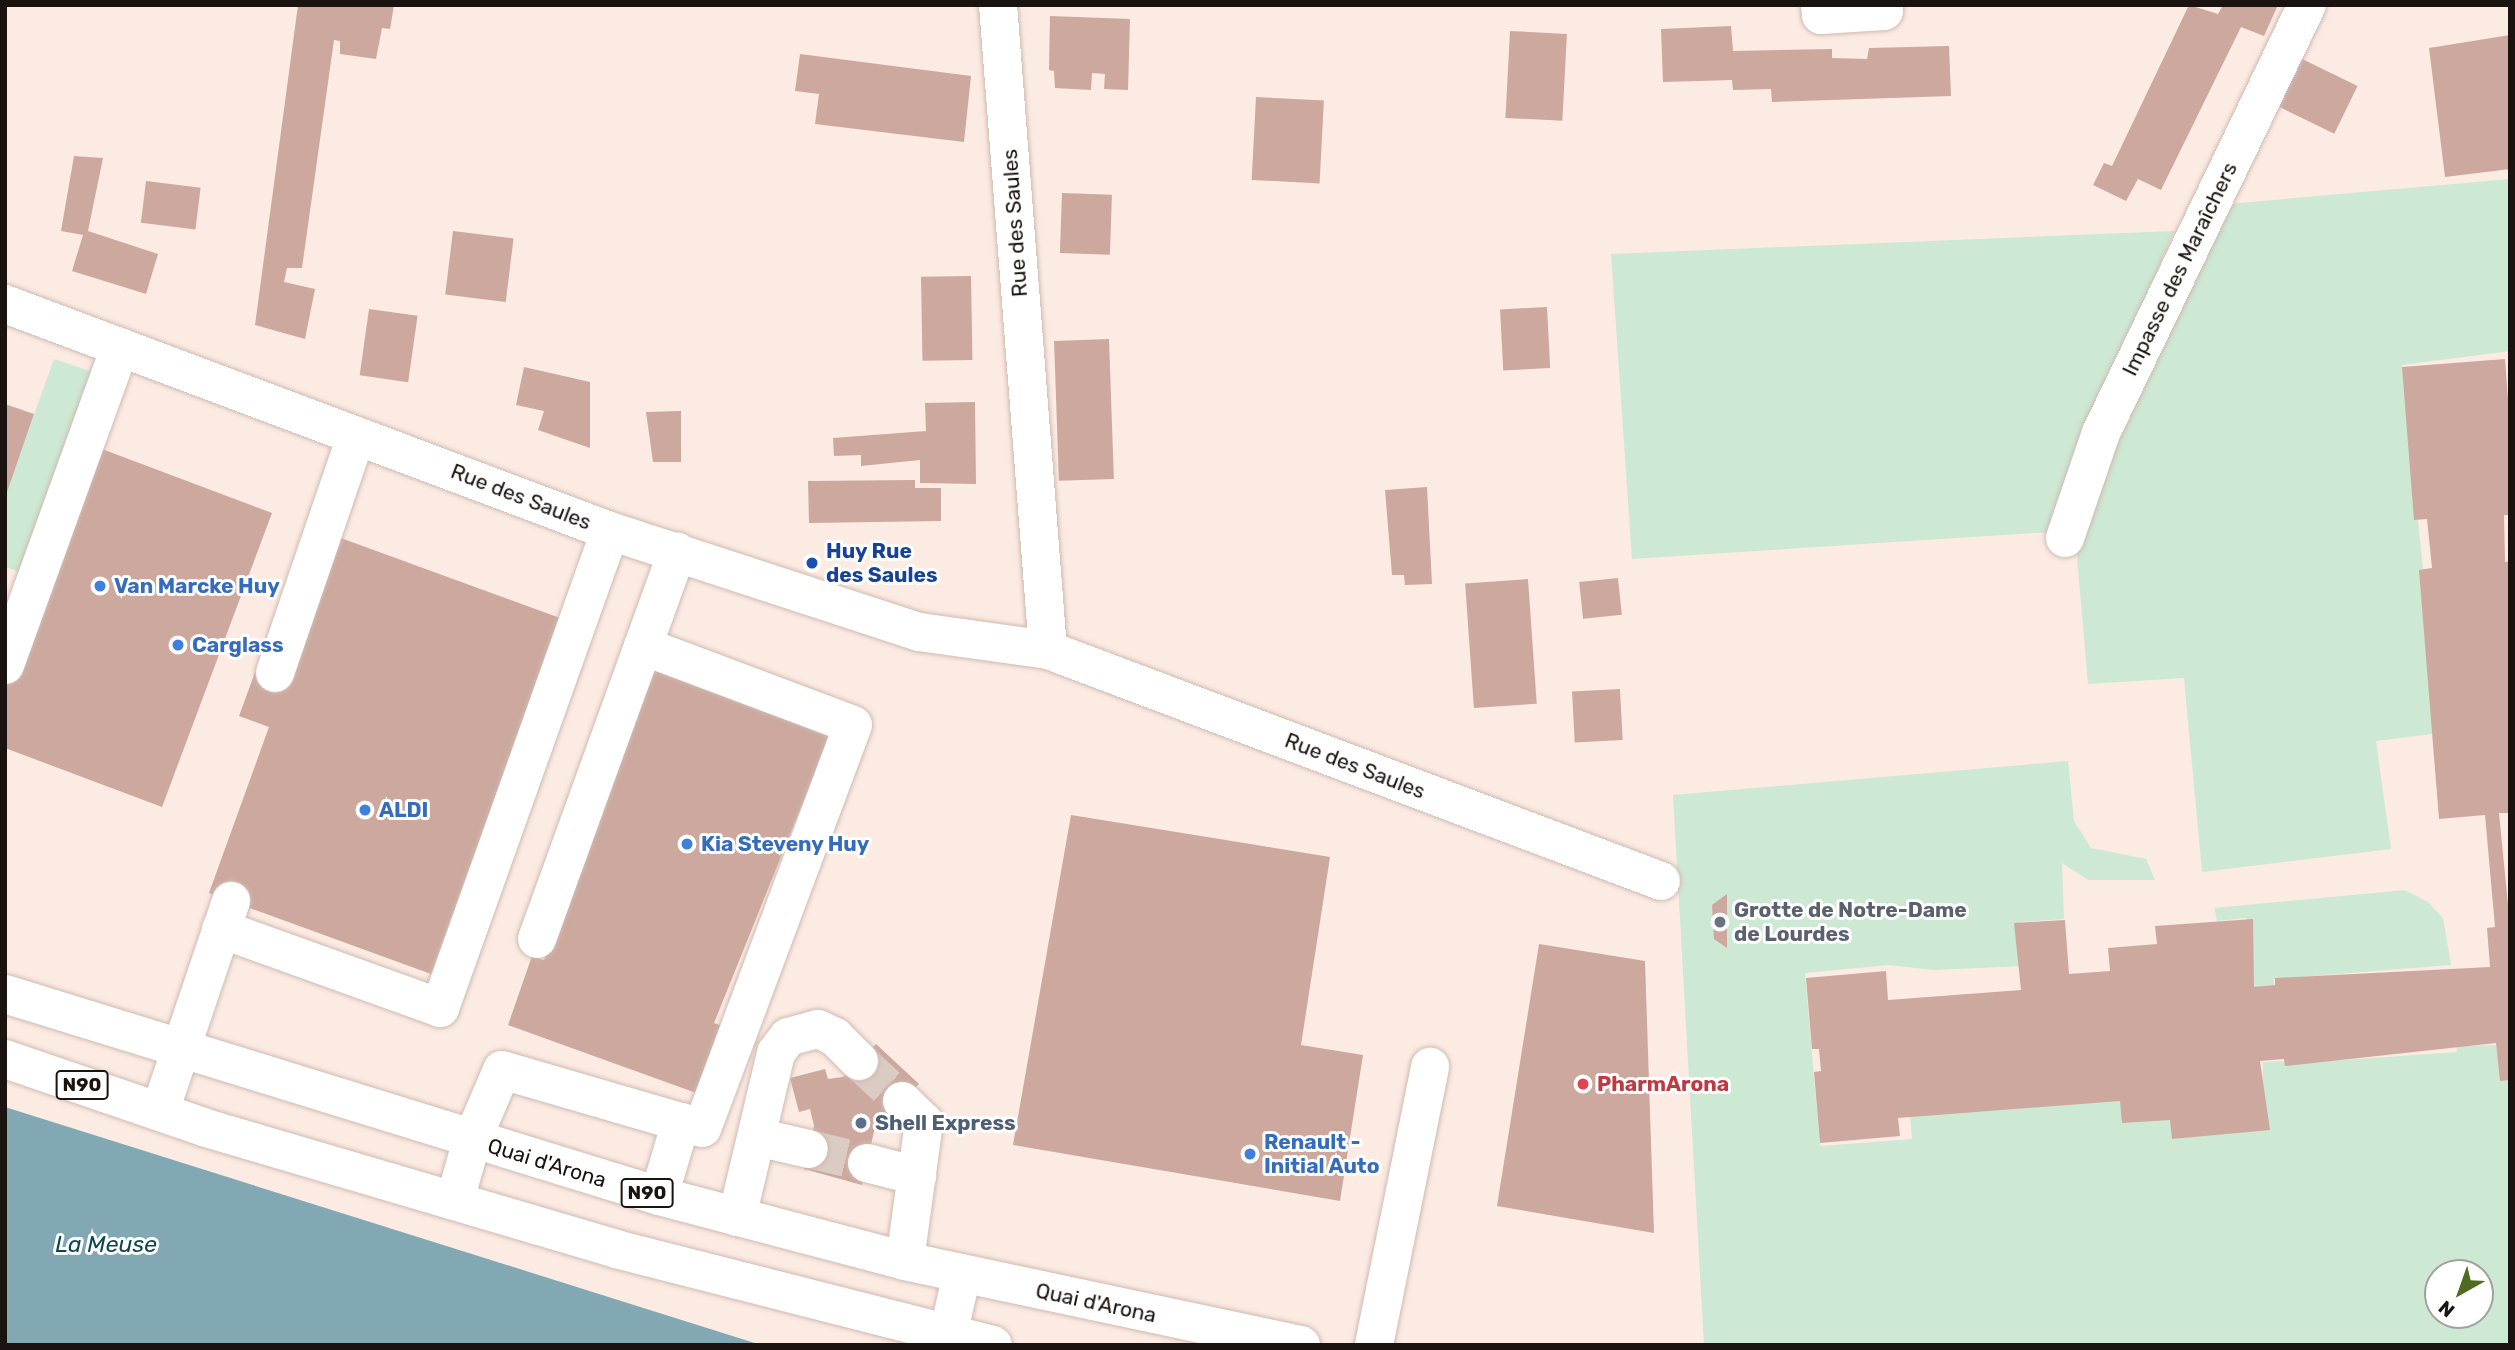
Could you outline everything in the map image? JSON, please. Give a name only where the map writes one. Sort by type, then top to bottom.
[{"type":"street","name":"Rue des Saules","points":[[998,5],[1048,650]]},
{"type":"street","points":[[1821,5],[1821,15],[1884,11],[1884,5]]},
{"type":"street","name":"Impasse des Maraîchers","points":[[2065,538],[2101,432],[2307,5]]},
{"type":"street","name":"Rue des Saules","points":[[5,304],[610,531],[919,632],[1048,650],[1661,881]]},
{"type":"street","points":[[5,665],[121,347]]},
{"type":"street","points":[[275,673],[356,436]]},
{"type":"street","points":[[160,1111],[226,915],[440,1008],[610,531]]},
{"type":"street","points":[[537,939],[677,552]]},
{"type":"street","points":[[455,1200],[471,1140],[502,1070],[702,1128],[853,725],[643,646]]},
{"type":"street","name":"Quai d'Arona","points":[[5,994],[659,1196],[961,1274],[1301,1345]]},
{"type":"street","points":[[737,1217],[776,1053],[788,1037],[818,1029],[835,1037],[859,1061]]},
{"type":"street","name":"N90","points":[[5,1059],[160,1111],[617,1249],[993,1345]]},
{"type":"street","points":[[1374,1345],[1430,1067]]},
{"type":"street","points":[[902,1101],[924,1122],[905,1261]]},
{"type":"street","points":[[659,1196],[681,1122]]},
{"type":"street","points":[[757,1137],[809,1149]]},
{"type":"street","points":[[867,1163],[917,1176]]},
{"type":"street","points":[[948,1335],[961,1274]]},
{"type":"green space","points":[[2510,179],[2510,351],[2402,365],[2440,733],[2376,741],[2391,849],[2202,872],[2184,678],[2088,684],[2076,546],[2104,460],[2228,204]]},
{"type":"green space","points":[[2174,231],[2050,532],[1632,559],[1611,254]]},
{"type":"green space","points":[[54,359],[93,372],[21,572],[5,567],[5,496]]},
{"type":"green space","points":[[2068,761],[2074,821],[2091,848],[2146,859],[2155,880],[2088,880],[2062,863],[2064,919],[2020,922],[2024,966],[1933,970],[1889,965],[1805,973],[1820,1146],[1912,1139],[1909,1102],[2132,1094],[2263,1130],[2263,1062],[2287,1061],[2287,1064],[2457,1052],[2456,1046],[2496,1045],[2501,1079],[2510,1079],[2510,1345],[1704,1345],[1673,795]]},
{"type":"green space","points":[[2405,890],[2428,902],[2443,918],[2451,965],[2274,979],[2274,985],[2253,989],[2246,918],[2217,921],[2214,908]]},
{"type":"water","name":"La Meuse","points":[[5,1107],[761,1345],[5,1345]]},
{"type":"building","points":[[298,5],[394,5],[390,29],[382,28],[376,59],[340,54],[340,41],[334,40],[302,268],[287,268],[284,282],[315,289],[305,339],[255,325]]},
{"type":"building","points":[[2189,5],[2218,14],[2223,5],[2278,5],[2264,36],[2241,27],[2161,190],[2138,179],[2126,201],[2093,185],[2104,163],[2112,166]]},
{"type":"building","points":[[1050,16],[1130,19],[1128,90],[1104,89],[1105,74],[1092,73],[1091,90],[1055,88],[1054,71],[1049,70]]},
{"type":"building","points":[[1731,26],[1733,51],[1832,49],[1832,58],[1867,59],[1869,48],[1949,46],[1951,96],[1772,102],[1771,89],[1733,90],[1732,80],[1663,82],[1661,29]]},
{"type":"building","points":[[1510,31],[1567,34],[1562,121],[1505,118]]},
{"type":"building","points":[[2510,35],[2510,169],[2445,177],[2429,48]]},
{"type":"building","points":[[800,54],[971,76],[964,142],[815,124],[819,94],[795,91]]},
{"type":"building","points":[[2300,58],[2358,86],[2334,134],[2277,106]]},
{"type":"building","points":[[1256,97],[1324,101],[1320,183],[1252,180]]},
{"type":"building","points":[[74,156],[103,158],[88,231],[158,254],[146,294],[72,271],[83,235],[61,231]]},
{"type":"building","points":[[146,181],[201,188],[195,229],[141,223]]},
{"type":"building","points":[[1062,193],[1112,195],[1110,255],[1060,253]]},
{"type":"building","points":[[453,231],[514,238],[506,302],[445,295]]},
{"type":"building","points":[[971,276],[972,360],[922,361],[921,277]]},
{"type":"building","points":[[1547,307],[1550,368],[1503,370],[1500,309]]},
{"type":"building","points":[[369,309],[418,316],[408,382],[360,375]]},
{"type":"building","points":[[1109,339],[1114,479],[1059,481],[1054,341]]},
{"type":"building","points":[[2505,359],[2510,426],[2510,515],[2504,515],[2505,562],[2510,561],[2510,813],[2499,813],[2510,925],[2510,1080],[2500,1081],[2496,1043],[2285,1066],[2284,1059],[2260,1061],[2270,1130],[2172,1139],[2170,1120],[2122,1123],[2120,1101],[1898,1118],[1900,1136],[1820,1143],[1814,1072],[1821,1071],[1819,1049],[1812,1049],[1806,978],[1886,971],[1888,1000],[2021,990],[2014,923],[2065,920],[2069,974],[2110,971],[2108,948],[2157,944],[2155,926],[2253,919],[2254,987],[2275,985],[2275,978],[2490,967],[2487,928],[2495,927],[2485,815],[2439,819],[2419,570],[2432,568],[2427,519],[2414,520],[2402,367]]},
{"type":"building","points":[[524,367],[590,382],[590,448],[538,430],[544,411],[516,405]]},
{"type":"building","points":[[975,402],[976,484],[920,483],[920,460],[861,466],[861,455],[834,456],[833,438],[926,431],[925,403]]},
{"type":"building","points":[[5,404],[34,414],[6,495],[5,495]]},
{"type":"building","points":[[681,411],[681,462],[653,462],[646,412]]},
{"type":"building","points":[[94,446],[272,513],[162,807],[5,748],[5,688]]},
{"type":"building","points":[[915,480],[915,488],[941,488],[941,521],[809,523],[808,481]]},
{"type":"building","points":[[1427,487],[1432,584],[1405,585],[1404,575],[1392,575],[1385,490]]},
{"type":"building","name":"ALDI","points":[[338,537],[560,618],[431,974],[209,893],[269,727],[239,716],[257,667]]},
{"type":"building","points":[[1618,578],[1622,615],[1583,619],[1579,582]]},
{"type":"building","points":[[1528,579],[1537,704],[1474,708],[1465,583]]},
{"type":"building","name":"Kia Steveny Huy","points":[[657,666],[831,733],[714,1023],[729,1028],[699,1094],[508,1025],[532,956],[544,960]]},
{"type":"building","points":[[1620,689],[1623,740],[1575,742],[1572,692]]},
{"type":"building","points":[[1071,815],[1330,857],[1301,1045],[1363,1055],[1340,1201],[1013,1145]]},
{"type":"building","name":"Grotte de Notre-Dame de Lourdes","points":[[1727,894],[1727,948],[1714,939],[1712,905]]},
{"type":"building","name":"PharmArona","points":[[1539,944],[1645,961],[1654,1233],[1497,1206]]},
{"type":"building","points":[[876,1044],[919,1084],[875,1127],[862,1185],[804,1169],[814,1126],[810,1109],[799,1112],[790,1078],[825,1069],[828,1079],[843,1077]]},
{"type":"tunnel","points":[[859,1061],[902,1101]]},
{"type":"tunnel","points":[[809,1149],[867,1163]]},
{"type":"place","name":"Huy Rue des Saules","points":[[812,563]]},
{"type":"place","name":"Van Marcke Huy","points":[[100,586]]},
{"type":"place","name":"Carglass","points":[[178,645]]},
{"type":"place","name":"ALDI","points":[[365,810]]},
{"type":"place","name":"Kia Steveny Huy","points":[[687,844]]},
{"type":"place","name":"Grotte de Notre-Dame de Lourdes","points":[[1720,922]]},
{"type":"place","name":"PharmArona","points":[[1583,1084]]},
{"type":"place","name":"Shell Express","points":[[861,1123]]},
{"type":"place","name":"Renault - Initial Auto","points":[[1250,1154]]}]
